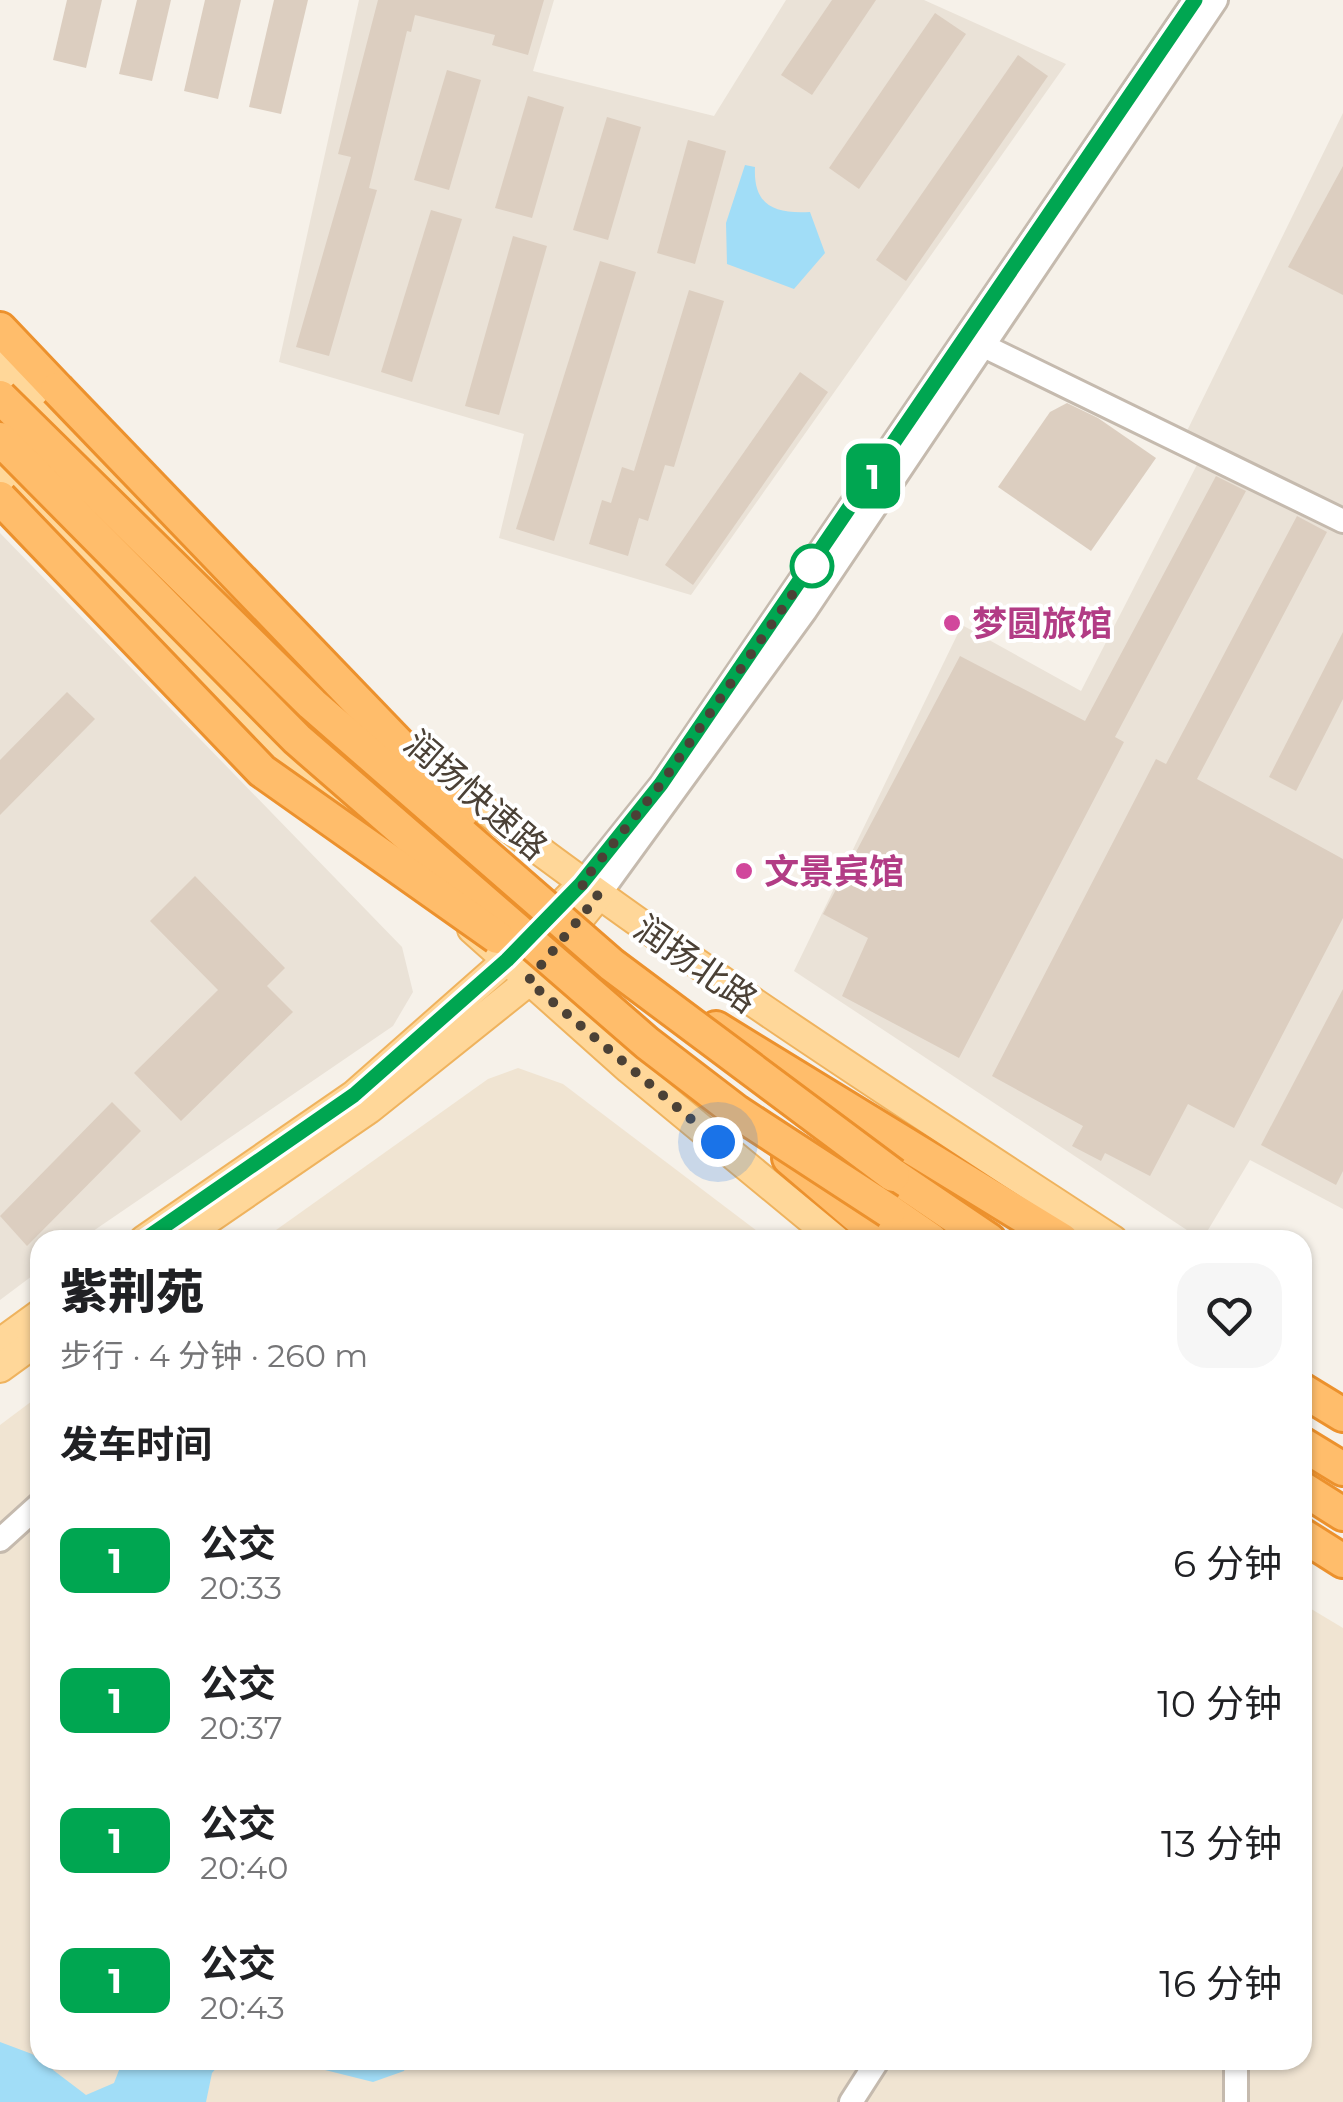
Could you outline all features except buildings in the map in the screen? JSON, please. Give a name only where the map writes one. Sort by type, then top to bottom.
[{"type":"highway","points":[[0,329],[612,966],[914,1146],[1046,1230]]},
{"type":"highway","name":"润扬快速路","points":[[0,397],[312,704],[612,966],[893,1175],[975,1230]]},
{"type":"highway","points":[[0,439],[296,738],[647,1043]]},
{"type":"highway","points":[[0,498],[262,771],[647,1043],[882,1227]]},
{"type":"highway","points":[[1312,1396],[1343,1415]]},
{"type":"highway","points":[[1312,1450],[1343,1469]]},
{"type":"highway","points":[[1312,1494],[1343,1514]]},
{"type":"highway","points":[[1312,1541],[1343,1561]]},
{"type":"main road","name":"润扬北路","points":[[0,365],[50,419],[333,690],[590,890],[833,1059],[1098,1230]]},
{"type":"main road","points":[[0,467],[275,752],[528,981],[824,1230]]},
{"type":"main road","points":[[158,1230],[354,1095],[590,890]]},
{"type":"main road","points":[[192,1230],[369,1108],[528,981],[590,890]]},
{"type":"main road","points":[[0,1343],[30,1321]]},
{"type":"main road","points":[[0,1368],[30,1346]]},
{"type":"main road","points":[[1312,1389],[1343,1415]]},
{"type":"main road","points":[[1312,1557],[1343,1574]]},
{"type":"street","points":[[590,890],[1194,0]]},
{"type":"street","points":[[590,890],[805,611],[1216,0]]},
{"type":"street","points":[[984,346],[1343,521]]},
{"type":"street","points":[[0,1540],[30,1513]]},
{"type":"street","points":[[852,2102],[872,2070]]},
{"type":"street","points":[[1236,2070],[1236,2102]]},
{"type":"shaded area","points":[[359,0],[554,0],[533,71],[714,116],[786,0],[924,0],[1066,64],[691,595],[499,538],[524,434],[279,362]]},
{"type":"shaded area","points":[[1343,113],[1343,1209],[1250,1160],[1208,1230],[1187,1230],[794,971],[962,625],[1081,691],[1205,449],[1185,435]]},
{"type":"shaded area","points":[[0,533],[402,947],[413,992],[393,1026],[95,1230],[30,1230],[30,1278],[0,1300]]},
{"type":"shaded area","points":[[518,1068],[563,1084],[756,1230],[276,1230],[488,1079]]},
{"type":"shaded area","points":[[30,1402],[30,2070],[1312,2070],[1312,1609],[1343,1628],[1343,2102],[0,2102],[0,1425]]},
{"type":"water","points":[[745,165],[755,167],[758,191],[769,205],[786,211],[810,212],[825,253],[794,289],[727,264],[726,223]]},
{"type":"water","points":[[0,2042],[30,2053],[30,2070],[53,2070],[86,2095],[114,2083],[119,2070],[215,2070],[206,2102],[0,2102]]},
{"type":"water","points":[[325,2070],[404,2070],[373,2082]]},
{"type":"bus line","name":"1","points":[[158,1230],[354,1095],[507,960],[581,884],[661,784],[790,599],[1195,0]]},
{"type":"place","name":"梦圆旅馆","points":[[952,623]]},
{"type":"place","name":"文景宾馆","points":[[744,871]]},
{"type":"route","points":[[718,1142],[528,981],[598,896],[581,884],[661,784],[812,566]]}]
